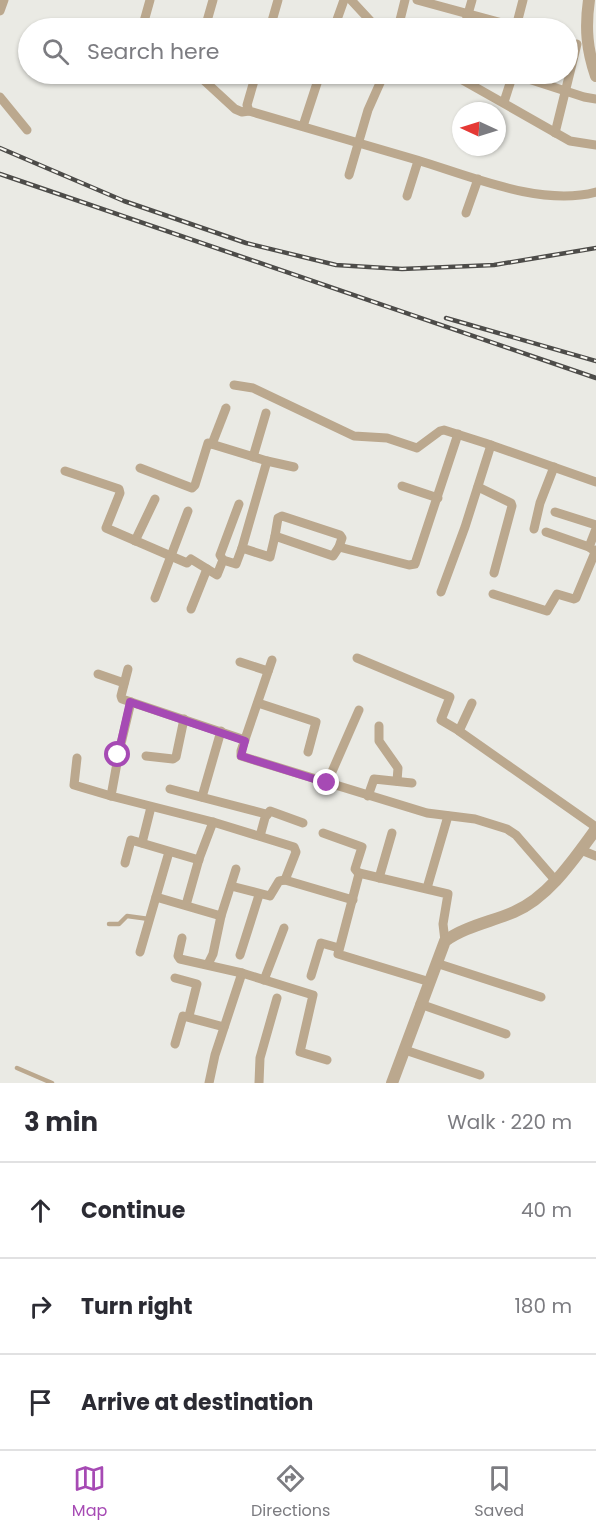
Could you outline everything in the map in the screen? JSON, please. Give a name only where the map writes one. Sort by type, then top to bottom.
[{"type":"street","points":[[0,11],[4,0]]},
{"type":"street","points":[[145,18],[150,0]]},
{"type":"street","points":[[208,18],[213,0]]},
{"type":"street","points":[[273,18],[278,0]]},
{"type":"street","points":[[338,18],[344,0]]},
{"type":"street","points":[[351,0],[368,18]]},
{"type":"street","points":[[400,18],[405,0]]},
{"type":"street","points":[[417,0],[482,18]]},
{"type":"street","points":[[467,18],[471,0]]},
{"type":"street","points":[[520,18],[523,0]]},
{"type":"street","points":[[578,42],[591,19],[589,0]]},
{"type":"street","points":[[578,46],[596,76]]},
{"type":"street","points":[[208,84],[235,109],[242,112],[249,111],[303,126],[478,179],[551,197],[562,198],[596,192]]},
{"type":"street","points":[[249,111],[247,105],[253,84]]},
{"type":"street","points":[[303,126],[317,84]]},
{"type":"street","points":[[349,175],[368,110],[380,84]]},
{"type":"street","points":[[471,84],[504,102],[510,84]]},
{"type":"street","points":[[544,84],[596,99]]},
{"type":"street","points":[[555,133],[568,84]]},
{"type":"street","points":[[0,97],[27,130]]},
{"type":"street","points":[[506,103],[570,141],[596,145]]},
{"type":"street","points":[[407,196],[418,161]]},
{"type":"street","points":[[466,213],[478,179]]},
{"type":"street","points":[[234,385],[253,387],[357,437],[387,438],[417,448],[440,431],[458,434],[596,482]]},
{"type":"street","points":[[212,444],[226,408]]},
{"type":"street","points":[[253,458],[266,413]]},
{"type":"street","points":[[339,547],[409,565],[415,564],[458,434]]},
{"type":"street","points":[[140,468],[192,488],[195,485],[207,445],[212,444],[253,458],[294,467]]},
{"type":"street","points":[[441,592],[450,572],[491,445]]},
{"type":"street","points":[[239,504],[220,556],[223,560],[236,564],[267,461]]},
{"type":"street","points":[[534,529],[540,502],[554,467]]},
{"type":"street","points":[[66,471],[119,489],[120,492],[106,528],[170,557],[187,563],[192,560],[217,575],[223,560]]},
{"type":"street","points":[[402,486],[438,498]]},
{"type":"street","points":[[478,487],[511,503],[512,506],[494,573]]},
{"type":"street","points":[[135,541],[155,499]]},
{"type":"street","points":[[155,598],[188,511]]},
{"type":"street","points":[[493,594],[548,611],[557,594],[575,599],[585,578],[594,549],[596,527],[555,512]]},
{"type":"street","points":[[242,548],[270,557],[278,518],[282,516],[340,535],[342,538],[333,556],[275,536]]},
{"type":"street","points":[[546,532],[594,549]]},
{"type":"street","points":[[191,609],[207,570]]},
{"type":"street","points":[[585,578],[596,583]]},
{"type":"street","points":[[357,657],[450,697],[441,720],[549,796],[589,838],[596,856]]},
{"type":"street","points":[[272,660],[241,756],[427,813],[479,820],[512,831],[555,880]]},
{"type":"street","points":[[240,662],[268,671]]},
{"type":"street","points":[[128,669],[121,698],[245,741]]},
{"type":"street","points":[[98,674],[124,684]]},
{"type":"street","points":[[111,796],[130,702]]},
{"type":"street","points":[[258,703],[316,722],[308,752]]},
{"type":"street","points":[[458,730],[472,703]]},
{"type":"street","points":[[327,783],[359,710]]},
{"type":"street","points":[[146,756],[173,759],[176,757],[184,719]]},
{"type":"street","points":[[379,726],[379,741],[398,768],[397,781]]},
{"type":"street","points":[[202,797],[221,731]]},
{"type":"street","points":[[77,758],[74,785],[213,822],[295,848],[296,852],[285,880]]},
{"type":"street","points":[[368,796],[374,779],[412,783]]},
{"type":"street","points":[[170,789],[267,815]]},
{"type":"street","points":[[142,843],[151,807]]},
{"type":"street","points":[[260,836],[270,811],[303,823]]},
{"type":"street","points":[[427,888],[448,816]]},
{"type":"street","points":[[186,905],[213,822]]},
{"type":"street","points":[[323,833],[361,846],[355,869],[359,873],[448,894],[443,924],[445,941],[392,1083]]},
{"type":"street","points":[[379,878],[392,833]]},
{"type":"street","points":[[445,941],[455,934],[517,911],[540,895],[589,838]]},
{"type":"street","points":[[125,863],[131,840],[199,860]]},
{"type":"street","points":[[140,952],[169,852]]},
{"type":"street","points":[[208,964],[213,954],[221,916],[236,869]]},
{"type":"street","points":[[359,873],[338,952],[340,956],[430,982]]},
{"type":"street","points":[[231,886],[271,896],[279,881],[285,880],[352,900]]},
{"type":"street","points":[[240,955],[259,894]]},
{"type":"street","points":[[156,897],[221,916]]},
{"type":"street","points":[[264,980],[284,928]]},
{"type":"street","points":[[182,938],[178,956],[180,959],[242,973],[313,996],[300,1052],[327,1060]]},
{"type":"street","points":[[311,976],[321,944],[339,948]]},
{"type":"street","points":[[436,963],[541,997]]},
{"type":"street","points":[[209,1083],[213,1059],[242,973]]},
{"type":"street","points":[[174,978],[197,984],[189,1016]]},
{"type":"street","points":[[260,1083],[261,1054],[277,999]]},
{"type":"street","points":[[420,1004],[506,1034]]},
{"type":"street","points":[[175,1044],[183,1016],[224,1027]]},
{"type":"street","points":[[405,1050],[480,1075]]},
{"type":"lane","points":[[109,924],[119,924],[127,916],[149,919]]},
{"type":"lane","points":[[17,1068],[52,1083]]},
{"type":"railway","points":[[0,148],[124,201],[246,243],[336,265],[402,269],[494,265],[596,248]]},
{"type":"railway","points":[[0,174],[596,378]]},
{"type":"railway","points":[[446,318],[596,361]]},
{"type":"route","points":[[118,755],[130,702],[221,731],[245,741],[241,756],[327,783]]}]
